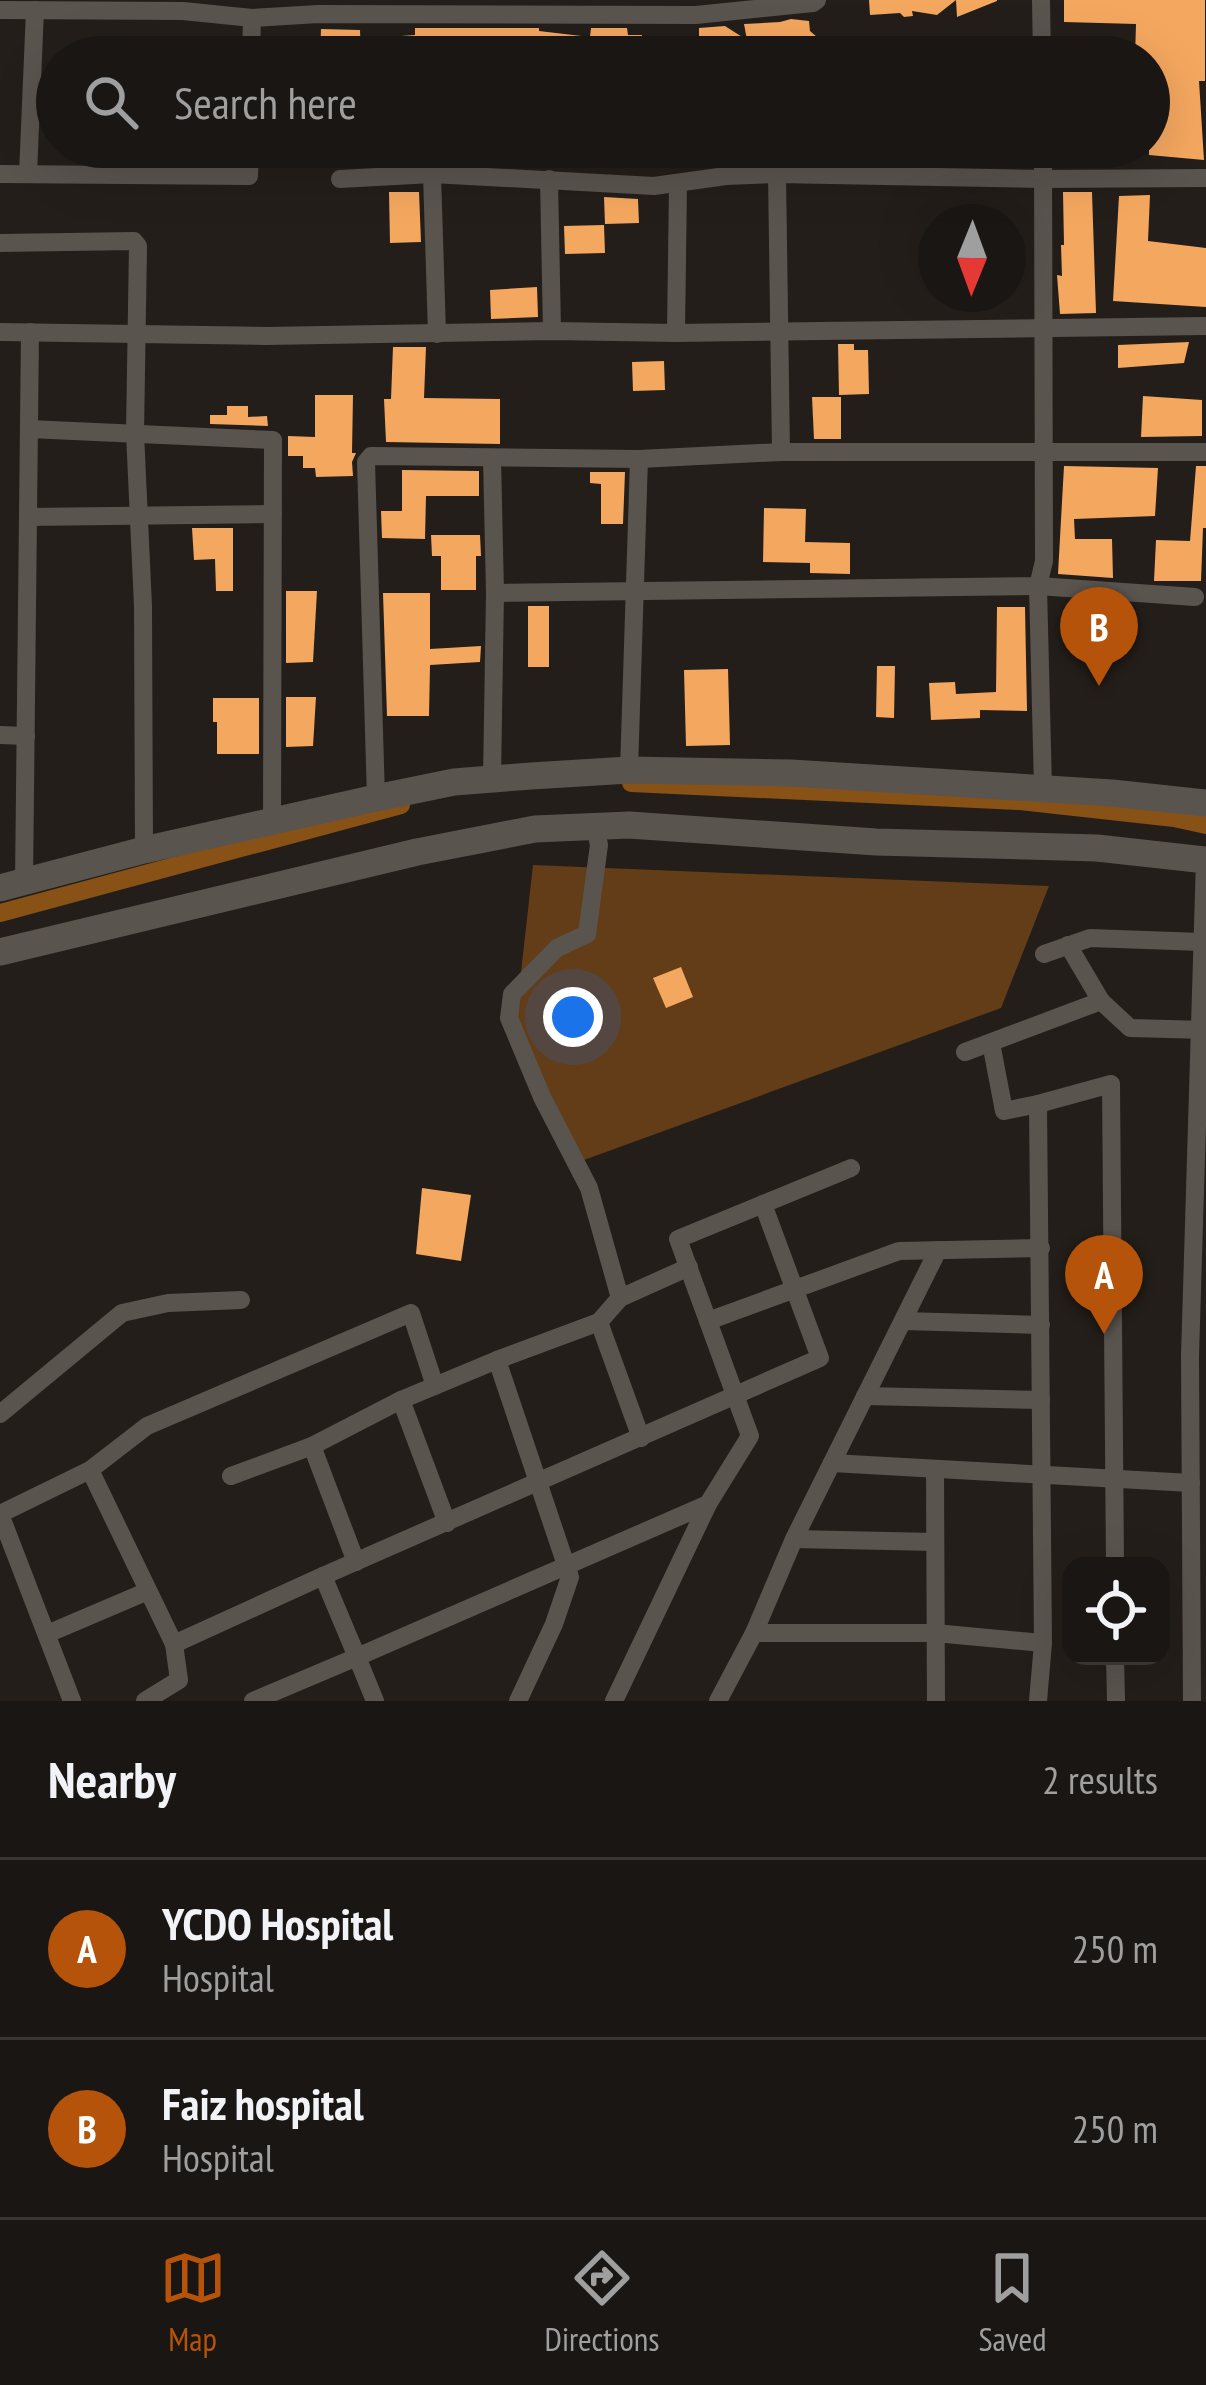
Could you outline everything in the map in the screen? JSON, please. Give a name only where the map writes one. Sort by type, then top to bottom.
[{"type":"main road","points":[[12,885],[376,798],[493,779],[629,770],[791,773],[1206,803]]},
{"type":"main road","points":[[0,952],[478,838],[536,830],[629,825],[876,842],[1097,848],[1205,860]]},
{"type":"street","points":[[0,10],[183,11],[252,18],[420,7],[696,15],[817,0]]},
{"type":"street","points":[[1041,0],[1042,36]]},
{"type":"street","points":[[28,174],[35,10]]},
{"type":"street","points":[[252,18],[252,36]]},
{"type":"street","points":[[0,174],[249,176],[249,168]]},
{"type":"street","points":[[1043,168],[1044,561],[1038,586],[1043,789]]},
{"type":"street","points":[[340,179],[432,174],[654,186],[777,174],[1206,178]]},
{"type":"street","points":[[432,174],[437,334]]},
{"type":"street","points":[[777,174],[781,452]]},
{"type":"street","points":[[549,179],[552,331]]},
{"type":"street","points":[[676,333],[678,184]]},
{"type":"street","points":[[0,243],[134,241],[139,247],[135,433],[143,606],[144,850]]},
{"type":"street","points":[[0,332],[266,337],[1206,326]]},
{"type":"street","points":[[12,885],[26,736],[30,332]]},
{"type":"street","points":[[29,430],[273,440],[272,821]]},
{"type":"street","points":[[376,798],[366,462],[371,456],[639,459],[781,452],[1206,452]]},
{"type":"street","points":[[492,458],[493,779]]},
{"type":"street","points":[[629,770],[639,459]]},
{"type":"street","points":[[28,517],[273,514]]},
{"type":"street","points":[[495,593],[1038,586],[1195,597]]},
{"type":"street","points":[[0,735],[26,736]]},
{"type":"street","points":[[595,827],[598,845],[587,934],[557,948],[512,994],[509,1018],[542,1097],[589,1188],[620,1298]]},
{"type":"street","points":[[1192,1701],[1190,1356],[1201,1172],[1205,860]]},
{"type":"street","points":[[1044,954],[1090,938],[1202,942]]},
{"type":"street","points":[[1068,946],[1101,1001],[1130,1028],[1203,1030]]},
{"type":"street","points":[[965,1052],[1101,1001]]},
{"type":"street","points":[[991,1043],[1004,1111],[1111,1084],[1114,1557]]},
{"type":"street","points":[[1038,1104],[1039,1701]]},
{"type":"street","points":[[614,1701],[708,1504],[750,1436],[679,1238],[851,1168]]},
{"type":"street","points":[[174,1645],[820,1358],[763,1204]]},
{"type":"street","points":[[708,1321],[899,1251],[1041,1248]]},
{"type":"street","points":[[718,1701],[938,1250]]},
{"type":"street","points":[[231,1476],[312,1446],[401,1400],[599,1322],[620,1298],[689,1267]]},
{"type":"street","points":[[0,1414],[122,1313],[168,1303],[242,1300]]},
{"type":"street","points":[[73,1701],[0,1514],[90,1470],[147,1426],[411,1313],[435,1386]]},
{"type":"street","points":[[902,1321],[1041,1325]]},
{"type":"street","points":[[599,1322],[641,1438]]},
{"type":"street","points":[[497,1360],[570,1576],[554,1624],[518,1701]]},
{"type":"street","points":[[865,1396],[1041,1400]]},
{"type":"street","points":[[401,1400],[447,1523]]},
{"type":"street","points":[[312,1446],[356,1562]]},
{"type":"street","points":[[832,1463],[1191,1483]]},
{"type":"street","points":[[935,1469],[936,1701]]},
{"type":"street","points":[[90,1470],[174,1645],[179,1680],[145,1701]]},
{"type":"street","points":[[253,1701],[708,1504]]},
{"type":"street","points":[[794,1539],[935,1542]]},
{"type":"street","points":[[323,1576],[375,1701]]},
{"type":"street","points":[[46,1634],[148,1591]]},
{"type":"street","points":[[754,1634],[934,1633],[1042,1643]]},
{"type":"street","points":[[1115,1665],[1116,1701]]},
{"type":"shaded area","points":[[533,865],[1049,886],[1001,1008],[584,1160],[514,1035]]},
{"type":"building","points":[[869,0],[956,0],[937,15],[912,11],[913,16],[904,17],[900,13],[870,15]]},
{"type":"building","points":[[956,0],[997,0],[997,1],[957,17]]},
{"type":"building","points":[[1064,0],[1205,0],[1205,81],[1199,81],[1204,160],[1170,157],[1170,36],[1136,36],[1136,24],[1064,22]]},
{"type":"building","points":[[809,21],[816,36],[746,36],[744,24]]},
{"type":"building","points":[[725,26],[741,36],[699,36],[699,28]]},
{"type":"building","points":[[415,28],[539,28],[582,36],[401,36],[415,35]]},
{"type":"building","points":[[591,28],[627,28],[628,35],[642,35],[590,36]]},
{"type":"building","points":[[321,29],[360,30],[360,36],[321,36]]},
{"type":"building","points":[[389,192],[419,192],[421,242],[390,243]]},
{"type":"building","points":[[1063,192],[1092,192],[1096,313],[1060,314],[1057,275],[1062,276]]},
{"type":"building","points":[[1150,195],[1148,241],[1206,248],[1206,307],[1113,301],[1119,196]]},
{"type":"building","points":[[604,197],[638,199],[639,223],[605,224]]},
{"type":"building","points":[[604,225],[605,253],[565,254],[564,226]]},
{"type":"building","points":[[537,287],[538,317],[491,319],[490,290]]},
{"type":"building","points":[[1189,342],[1184,363],[1118,368],[1118,345]]},
{"type":"building","points":[[838,344],[868,350],[869,394],[839,395]]},
{"type":"building","points":[[393,347],[426,347],[424,398],[500,399],[500,444],[386,442],[384,399],[391,399]]},
{"type":"building","points":[[664,361],[665,390],[633,391],[632,362]]},
{"type":"building","points":[[315,395],[353,395],[353,476],[316,477],[315,468],[303,468],[303,456],[288,456],[288,436],[315,437]]},
{"type":"building","points":[[1143,396],[1202,400],[1202,436],[1141,437]]},
{"type":"building","points":[[812,397],[841,397],[841,439],[814,439]]},
{"type":"building","points":[[227,406],[248,406],[248,417],[267,416],[268,426],[210,424],[210,415],[227,415]]},
{"type":"building","points":[[1064,466],[1158,468],[1155,516],[1074,519],[1075,539],[1112,539],[1113,578],[1058,574]]},
{"type":"building","points":[[1196,466],[1206,466],[1201,581],[1154,581],[1156,540],[1190,541]]},
{"type":"building","points":[[402,470],[479,471],[479,496],[426,496],[425,539],[382,538],[381,511],[402,511]]},
{"type":"building","points":[[590,472],[625,472],[623,524],[601,524],[601,484],[590,483]]},
{"type":"building","points":[[764,508],[806,509],[805,542],[850,543],[850,574],[810,573],[810,563],[763,562]]},
{"type":"building","points":[[192,528],[233,528],[233,591],[216,591],[215,559],[194,560]]},
{"type":"building","points":[[431,535],[480,535],[476,590],[441,590],[441,556],[432,556]]},
{"type":"building","points":[[286,591],[317,591],[313,662],[286,663]]},
{"type":"building","points":[[383,593],[430,593],[430,649],[481,646],[480,662],[430,665],[429,716],[387,716]]},
{"type":"building","points":[[528,606],[549,606],[549,667],[528,667]]},
{"type":"building","points":[[997,607],[1025,607],[1027,711],[980,710],[980,718],[931,720],[929,683],[955,682],[956,694],[996,692]]},
{"type":"building","points":[[877,666],[895,666],[894,718],[876,717]]},
{"type":"building","points":[[728,669],[730,745],[686,746],[684,670]]},
{"type":"building","points":[[286,697],[316,697],[313,746],[286,747]]},
{"type":"building","points":[[213,698],[259,698],[259,754],[217,754]]},
{"type":"building","points":[[681,967],[693,997],[666,1008],[653,978]]},
{"type":"building","points":[[422,1188],[471,1195],[461,1261],[416,1254]]},
{"type":"waterway","points":[[631,783],[1020,801],[1206,825]]},
{"type":"waterway","points":[[0,913],[401,805]]},
{"type":"place","name":"Faiz hospital","points":[[1099,686]]},
{"type":"place","name":"YCDO Hospital","points":[[1104,1334]]}]
